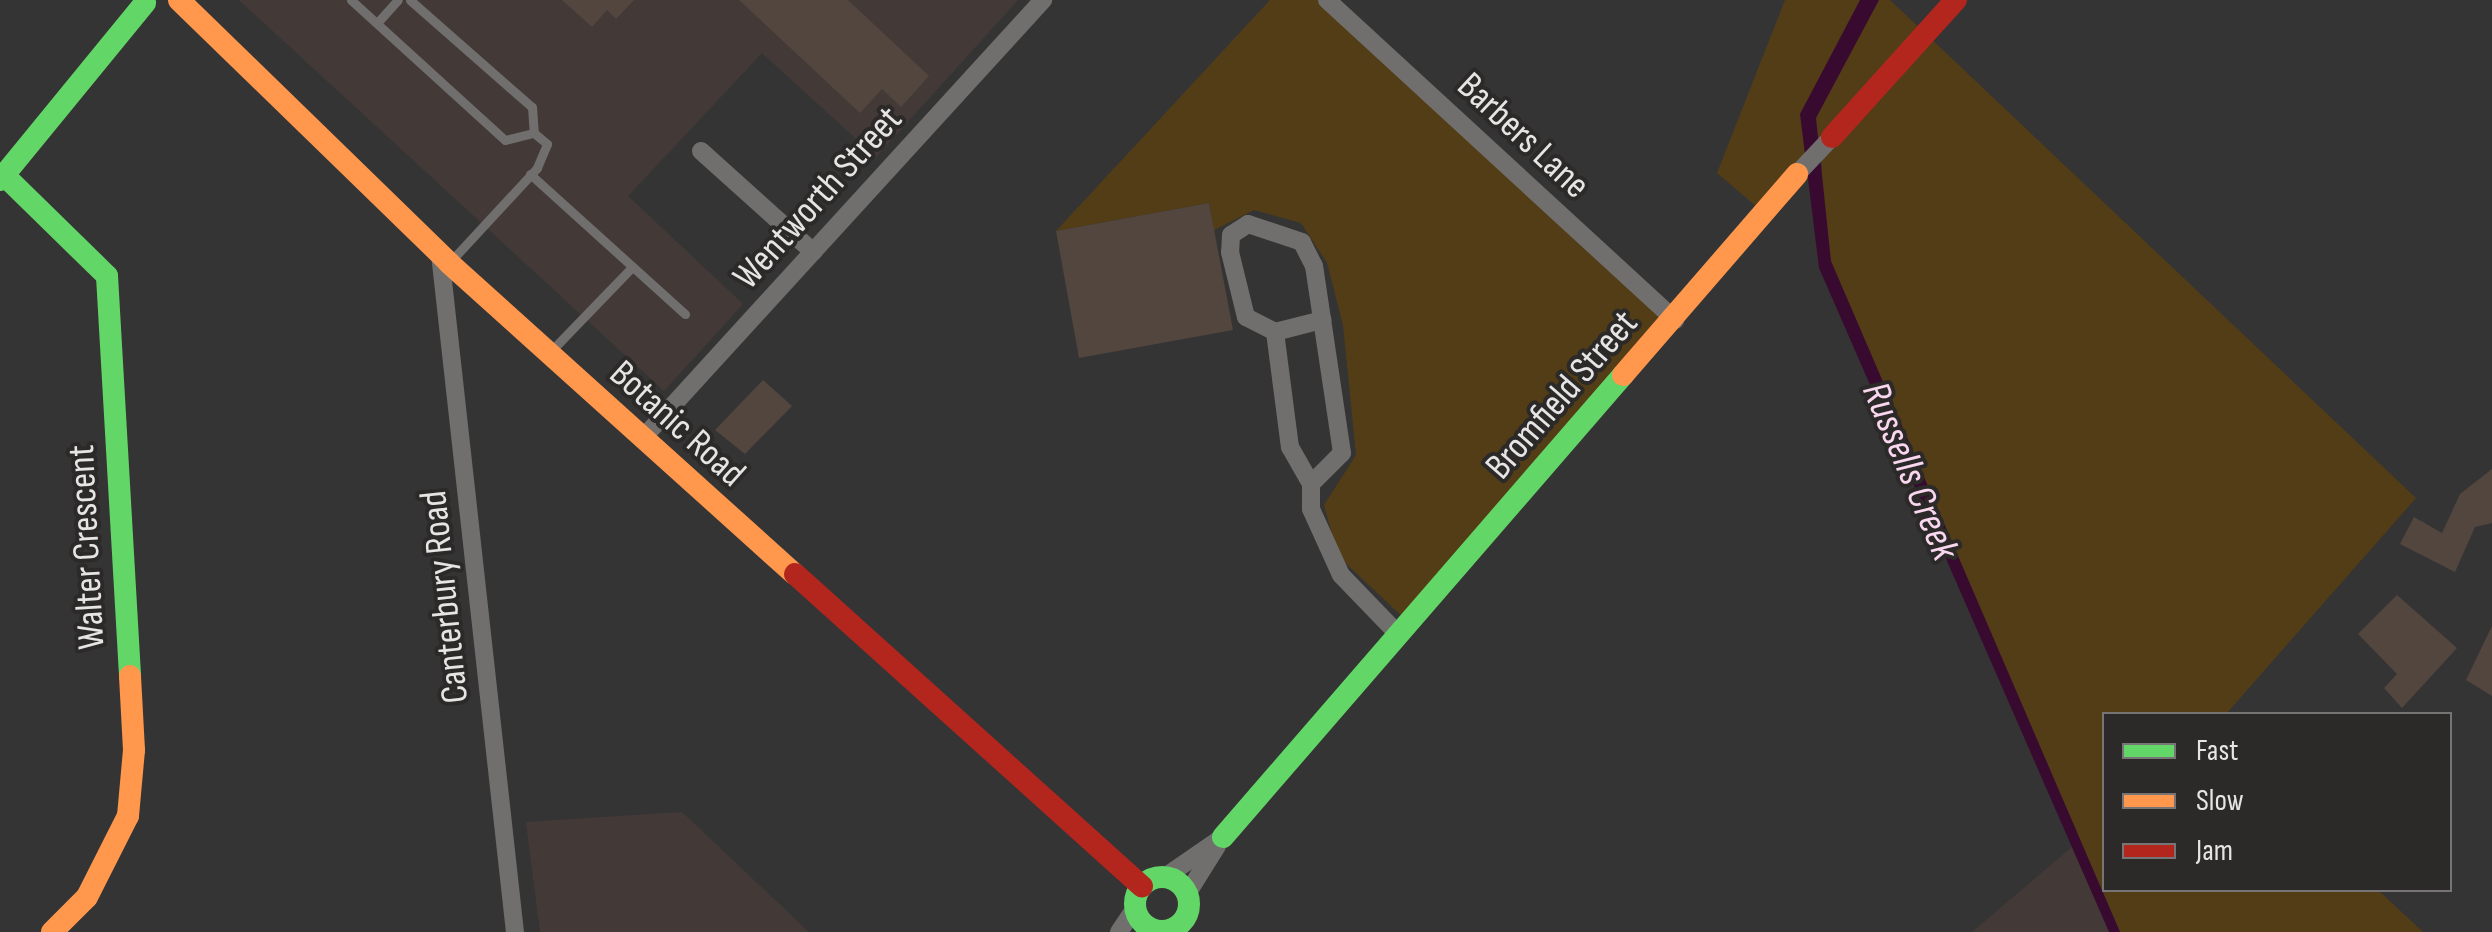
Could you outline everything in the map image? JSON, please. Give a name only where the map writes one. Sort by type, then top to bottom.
[{"type":"street","points":[[2,178],[143,1],[162,7],[178,0]]},
{"type":"street","name":"Botanic Road","points":[[178,0],[445,259],[1138,897],[1160,931]]},
{"type":"street","name":"Wentworth Street","points":[[642,439],[1043,0]]},
{"type":"street","name":"Barbers Lane","points":[[1326,0],[1675,320]]},
{"type":"street","name":"Bromfield Street","points":[[1166,877],[1222,837],[1798,174],[1956,0]]},
{"type":"street","points":[[701,150],[813,252]]},
{"type":"street","name":"Walter Crescent","points":[[2,178],[107,276],[134,750],[128,816],[111,858],[87,898],[52,932]]},
{"type":"street","points":[[1311,484],[1342,453],[1314,266],[1302,242],[1248,224],[1231,235],[1230,252],[1246,317],[1274,332],[1322,320]]},
{"type":"street","name":"Canterbury Road","points":[[445,259],[515,932]]},
{"type":"street","points":[[1274,332],[1290,447],[1311,484],[1312,509],[1341,575],[1399,635]]},
{"type":"street","name":"Bromfield Street","points":[[1188,903],[1222,837]]},
{"type":"street","points":[[1120,932],[1138,897],[1166,877],[1188,903],[1204,932]]},
{"type":"street","points":[[1160,931],[1188,903]]},
{"type":"lane","points":[[352,0],[504,140],[534,133]]},
{"type":"lane","points":[[377,23],[398,0]]},
{"type":"lane","points":[[410,0],[532,107],[534,133],[547,144],[530,174],[445,259]]},
{"type":"lane","points":[[530,174],[685,314]]},
{"type":"lane","points":[[548,354],[632,267]]},
{"type":"shaded area","points":[[239,0],[1018,0],[876,157],[762,53],[628,196],[743,304],[664,391]]},
{"type":"shaded area","points":[[1270,0],[1327,0],[1675,320],[1409,623],[1338,556],[1324,505],[1356,455],[1343,325],[1327,263],[1301,223],[1254,210],[1214,230],[1209,203],[1056,231]]},
{"type":"shaded area","points":[[1785,0],[1890,0],[2416,498],[2228,712],[2102,712],[2102,891],[1826,262],[1821,151],[1764,213],[1717,173]]},
{"type":"shaded area","points":[[682,812],[809,932],[540,932],[526,822]]},
{"type":"shaded area","points":[[2073,846],[2111,932],[1972,932]]},
{"type":"shaded area","points":[[2102,892],[2380,892],[2423,932],[2120,932]]},
{"type":"water","name":"Russells Creek","points":[[1860,0],[1879,0],[1816,118],[1831,261],[2120,932],[2109,932],[1819,268],[1800,114]]},
{"type":"building","points":[[562,0],[634,0],[616,19],[607,10],[592,27]]},
{"type":"building","points":[[739,0],[848,0],[929,76],[901,107],[882,89],[860,113]]},
{"type":"building","points":[[1209,203],[1233,330],[1079,358],[1056,231]]},
{"type":"building","points":[[763,380],[792,406],[745,454],[715,430]]},
{"type":"building","points":[[2492,469],[2492,523],[2475,527],[2455,572],[2400,544],[2414,517],[2442,533],[2460,494]]},
{"type":"building","points":[[2397,595],[2457,648],[2402,708],[2384,688],[2397,674],[2358,634]]},
{"type":"building","points":[[2492,626],[2492,696],[2466,680]]},
{"type":"traffic: fast","points":[[0,180],[145,3]]},
{"type":"traffic: fast","points":[[4,175],[107,276],[130,676]]},
{"type":"traffic: fast","points":[[1223,837],[1623,375]]},
{"type":"traffic: fast","points":[[1162,877],[1181,885],[1189,904],[1181,923],[1162,931],[1143,923],[1135,904],[1143,885],[1162,877]]},
{"type":"traffic: slow","points":[[179,0],[449,263],[795,574]]},
{"type":"traffic: slow","points":[[1623,375],[1797,174]]},
{"type":"traffic: slow","points":[[52,932],[87,897],[128,816],[134,750],[130,676]]},
{"type":"traffic: jam","points":[[1832,137],[1956,0]]},
{"type":"traffic: jam","points":[[795,574],[1142,886]]}]
